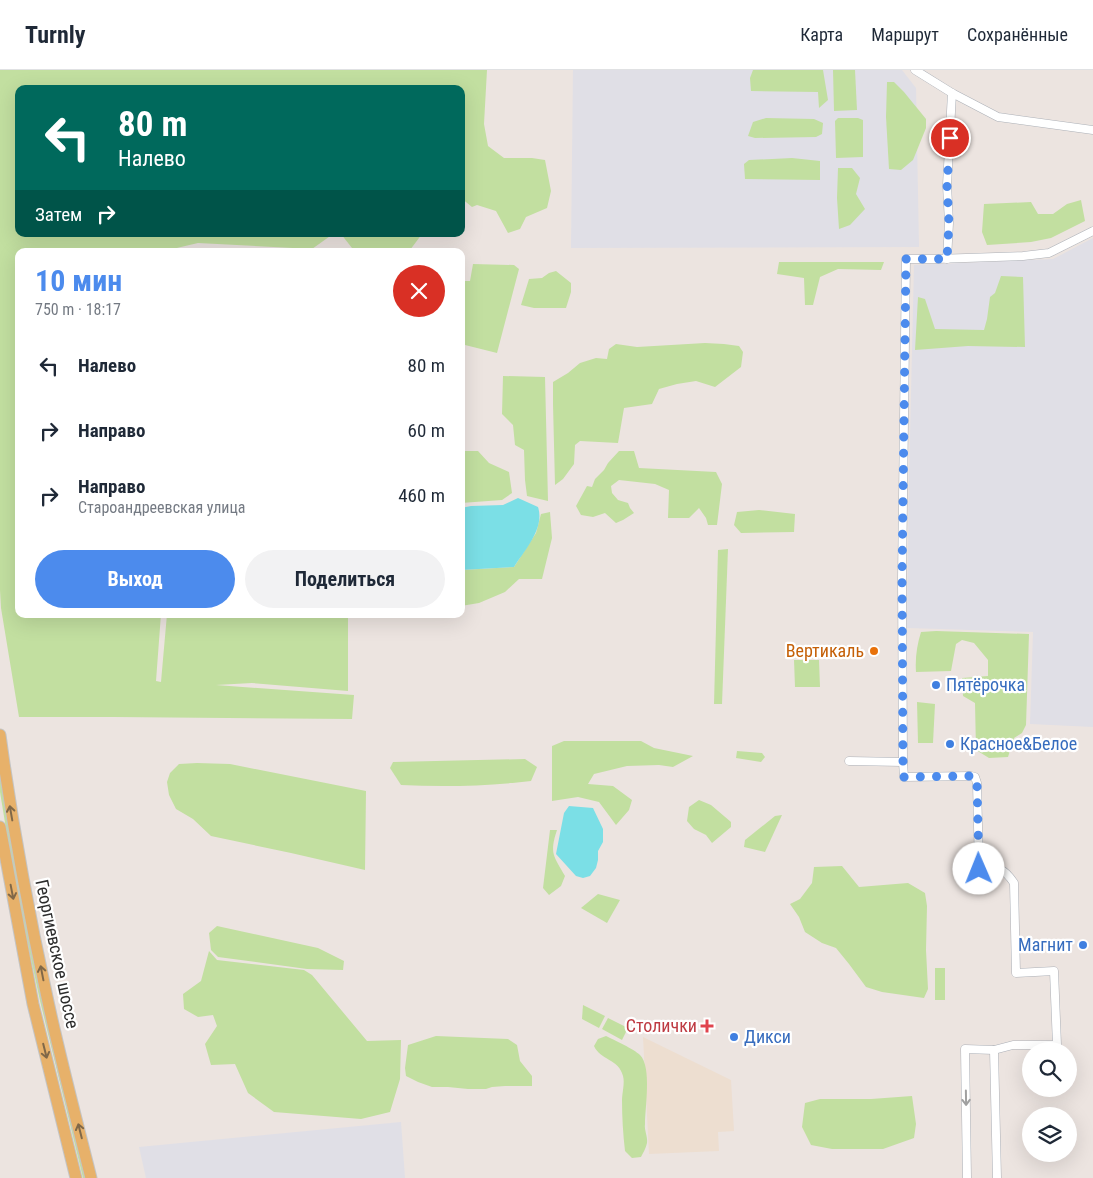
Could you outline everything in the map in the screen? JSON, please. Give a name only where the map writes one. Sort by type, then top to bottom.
[{"type":"main road","name":"Георгиевское шоссе","points":[[0,735],[20,861],[47,998],[91,1178]]},
{"type":"main road","name":"Георгиевское шоссе","points":[[0,827],[33,1004],[76,1178]]},
{"type":"street","points":[[915,70],[952,93],[998,117],[1093,130]]},
{"type":"street","points":[[947,259],[949,223],[947,185],[952,93]]},
{"type":"street","points":[[967,1178],[965,1049],[994,1050],[1013,1045],[1056,1045],[1054,971],[1016,973],[1014,883],[999,868],[979,869],[977,783],[975,777],[904,777],[902,579],[906,259],[1023,256],[1049,253],[1093,231]]},
{"type":"street","points":[[849,761],[903,762]]},
{"type":"street","points":[[994,1050],[997,1178]]},
{"type":"shaded area","points":[[573,70],[902,70],[916,88],[919,247],[571,248]]},
{"type":"shaded area","points":[[1093,238],[1093,727],[1030,724],[1033,632],[907,628],[914,265],[1053,259]]},
{"type":"shaded area","points":[[643,1037],[731,1080],[734,1131],[718,1132],[719,1151],[649,1154]]},
{"type":"shaded area","points":[[401,1122],[405,1178],[146,1178],[139,1147]]},
{"type":"green space","points":[[0,70],[487,70],[484,124],[488,146],[504,158],[545,160],[551,191],[547,208],[526,217],[520,229],[508,233],[496,211],[477,205],[472,207],[465,201],[465,85],[15,85],[15,237],[329,237],[313,248],[198,243],[177,248],[15,248],[15,618],[161,618],[156,681],[161,682],[167,618],[348,618],[348,691],[252,683],[216,685],[354,695],[352,719],[19,717],[1,608]]},
{"type":"green space","points":[[753,70],[823,70],[828,100],[819,108],[818,92],[751,91],[750,78]]},
{"type":"green space","points":[[833,70],[855,70],[857,110],[834,111]]},
{"type":"green space","points":[[887,82],[894,82],[926,119],[926,128],[913,160],[901,170],[889,169],[886,117]]},
{"type":"green space","points":[[766,118],[814,119],[823,123],[822,134],[816,137],[755,138],[748,136],[753,122]]},
{"type":"green space","points":[[838,118],[858,118],[863,120],[863,157],[836,158],[835,121]]},
{"type":"green space","points":[[792,158],[820,161],[820,180],[745,179],[744,164],[749,160]]},
{"type":"green space","points":[[838,168],[852,168],[860,178],[856,194],[865,209],[850,225],[839,229],[837,198]]},
{"type":"green space","points":[[1081,200],[1085,221],[1051,238],[1031,242],[987,245],[982,232],[984,204],[1031,202],[1038,214],[1053,214],[1067,204]]},
{"type":"green space","points":[[343,237],[420,237],[412,248],[352,248]]},
{"type":"green space","points":[[779,262],[884,262],[881,270],[838,269],[820,277],[813,305],[805,305],[804,278],[777,274]]},
{"type":"green space","points":[[473,264],[514,265],[519,269],[497,353],[465,345],[465,281],[470,281]]},
{"type":"green space","points":[[556,271],[571,283],[571,292],[566,308],[534,308],[521,305],[529,279],[542,278]]},
{"type":"green space","points":[[1001,276],[1023,277],[1025,347],[968,346],[915,350],[918,297],[925,299],[935,329],[984,330],[990,297],[995,293]]},
{"type":"green space","points":[[705,343],[739,346],[743,352],[741,367],[715,387],[696,381],[677,384],[659,389],[652,404],[624,408],[618,443],[580,441],[575,445],[574,464],[563,479],[555,485],[553,382],[580,363],[596,358],[607,359],[609,349],[616,344],[637,347]]},
{"type":"green space","points":[[503,376],[545,377],[548,501],[527,496],[524,450],[515,445],[513,425],[502,414]]},
{"type":"green space","points":[[465,451],[478,451],[489,463],[509,472],[512,493],[502,500],[465,503]]},
{"type":"green space","points":[[619,451],[634,451],[639,468],[716,472],[722,484],[717,525],[708,525],[706,518],[699,508],[689,518],[668,518],[669,490],[655,484],[619,480],[611,486],[612,493],[618,500],[628,503],[634,513],[616,523],[605,513],[593,517],[581,515],[576,506],[587,486],[592,487],[595,479]]},
{"type":"green space","points":[[759,510],[795,514],[794,532],[741,533],[734,525],[737,512]]},
{"type":"green space","points":[[550,512],[552,538],[542,579],[519,579],[505,592],[479,603],[465,605],[465,570],[514,567],[536,533],[541,514]]},
{"type":"green space","points":[[728,549],[722,704],[714,704],[718,550]]},
{"type":"green space","points":[[921,632],[1029,634],[1026,725],[1022,733],[1014,738],[1008,757],[989,758],[976,750],[975,703],[963,696],[962,678],[988,676],[988,660],[974,643],[962,640],[956,644],[951,671],[916,672],[918,642]]},
{"type":"green space","points":[[794,660],[819,660],[820,687],[795,687]]},
{"type":"green space","points":[[917,702],[935,704],[933,743],[918,743]]},
{"type":"green space","points":[[564,741],[641,741],[654,748],[693,756],[673,767],[659,765],[627,766],[594,774],[588,784],[613,786],[632,800],[629,810],[616,825],[599,802],[578,797],[552,801],[552,746]]},
{"type":"green space","points":[[737,751],[762,753],[765,757],[761,762],[736,758]]},
{"type":"green space","points":[[525,759],[537,767],[531,781],[499,784],[401,785],[390,768],[393,762]]},
{"type":"green space","points":[[179,764],[230,764],[366,791],[365,870],[211,836],[193,819],[176,809],[169,795],[167,782],[170,773]]},
{"type":"green space","points":[[0,767],[87,1178],[83,1178],[40,1001],[15,884],[0,792]]},
{"type":"green space","points":[[699,800],[711,805],[731,822],[731,827],[712,843],[706,835],[694,829],[687,821],[689,807]]},
{"type":"green space","points":[[782,815],[765,852],[744,847],[745,840],[775,816]]},
{"type":"green space","points":[[550,830],[557,830],[553,850],[565,876],[561,886],[549,895],[543,888]]},
{"type":"green space","points":[[842,866],[859,887],[908,883],[925,893],[927,906],[926,950],[928,989],[924,998],[882,992],[866,987],[836,948],[822,943],[805,932],[799,917],[790,904],[800,899],[812,883],[814,867]]},
{"type":"green space","points":[[598,894],[620,900],[607,923],[581,908]]},
{"type":"green space","points":[[217,926],[318,948],[344,961],[343,970],[307,969],[218,957],[211,950],[209,933]]},
{"type":"green space","points":[[209,951],[217,960],[304,970],[312,975],[367,1041],[401,1040],[400,1079],[390,1112],[361,1119],[274,1112],[248,1093],[235,1064],[211,1065],[205,1044],[217,1026],[213,1015],[198,1017],[184,1009],[183,994],[201,981]]},
{"type":"green space","points":[[935,968],[945,968],[945,1000],[935,1000]]},
{"type":"green space","points":[[583,1005],[605,1016],[599,1028],[582,1019]]},
{"type":"green space","points":[[608,1018],[628,1028],[622,1040],[602,1029]]},
{"type":"green space","points":[[436,1036],[508,1039],[517,1045],[520,1061],[532,1076],[532,1086],[505,1086],[486,1089],[432,1087],[406,1076],[405,1068],[408,1045]]},
{"type":"green space","points":[[606,1036],[633,1050],[644,1061],[647,1078],[645,1126],[647,1141],[641,1157],[632,1158],[625,1151],[622,1106],[624,1082],[621,1070],[600,1054],[594,1046],[598,1039]]},
{"type":"green space","points":[[912,1096],[916,1124],[914,1138],[883,1149],[832,1149],[811,1145],[802,1127],[805,1103],[820,1099],[871,1099]]},
{"type":"water","points":[[518,498],[538,507],[539,523],[533,538],[514,567],[465,570],[465,507],[503,505]]},
{"type":"water","points":[[569,806],[593,808],[603,829],[603,842],[598,851],[596,868],[590,876],[583,878],[576,876],[556,854],[564,813]]},
{"type":"place","name":"Вертикаль","points":[[874,651]]},
{"type":"place","name":"Пятёрочка","points":[[936,685]]},
{"type":"place","name":"Красное&Белое","points":[[950,744]]},
{"type":"place","name":"Магнит","points":[[1083,945]]},
{"type":"place","name":"Столички","points":[[707,1026]]},
{"type":"place","name":"Дикси","points":[[734,1037]]},
{"type":"route","points":[[950,138],[947,185],[949,223],[947,259],[906,259],[902,579],[903,762],[904,777],[975,777],[977,783],[979,869]]}]
